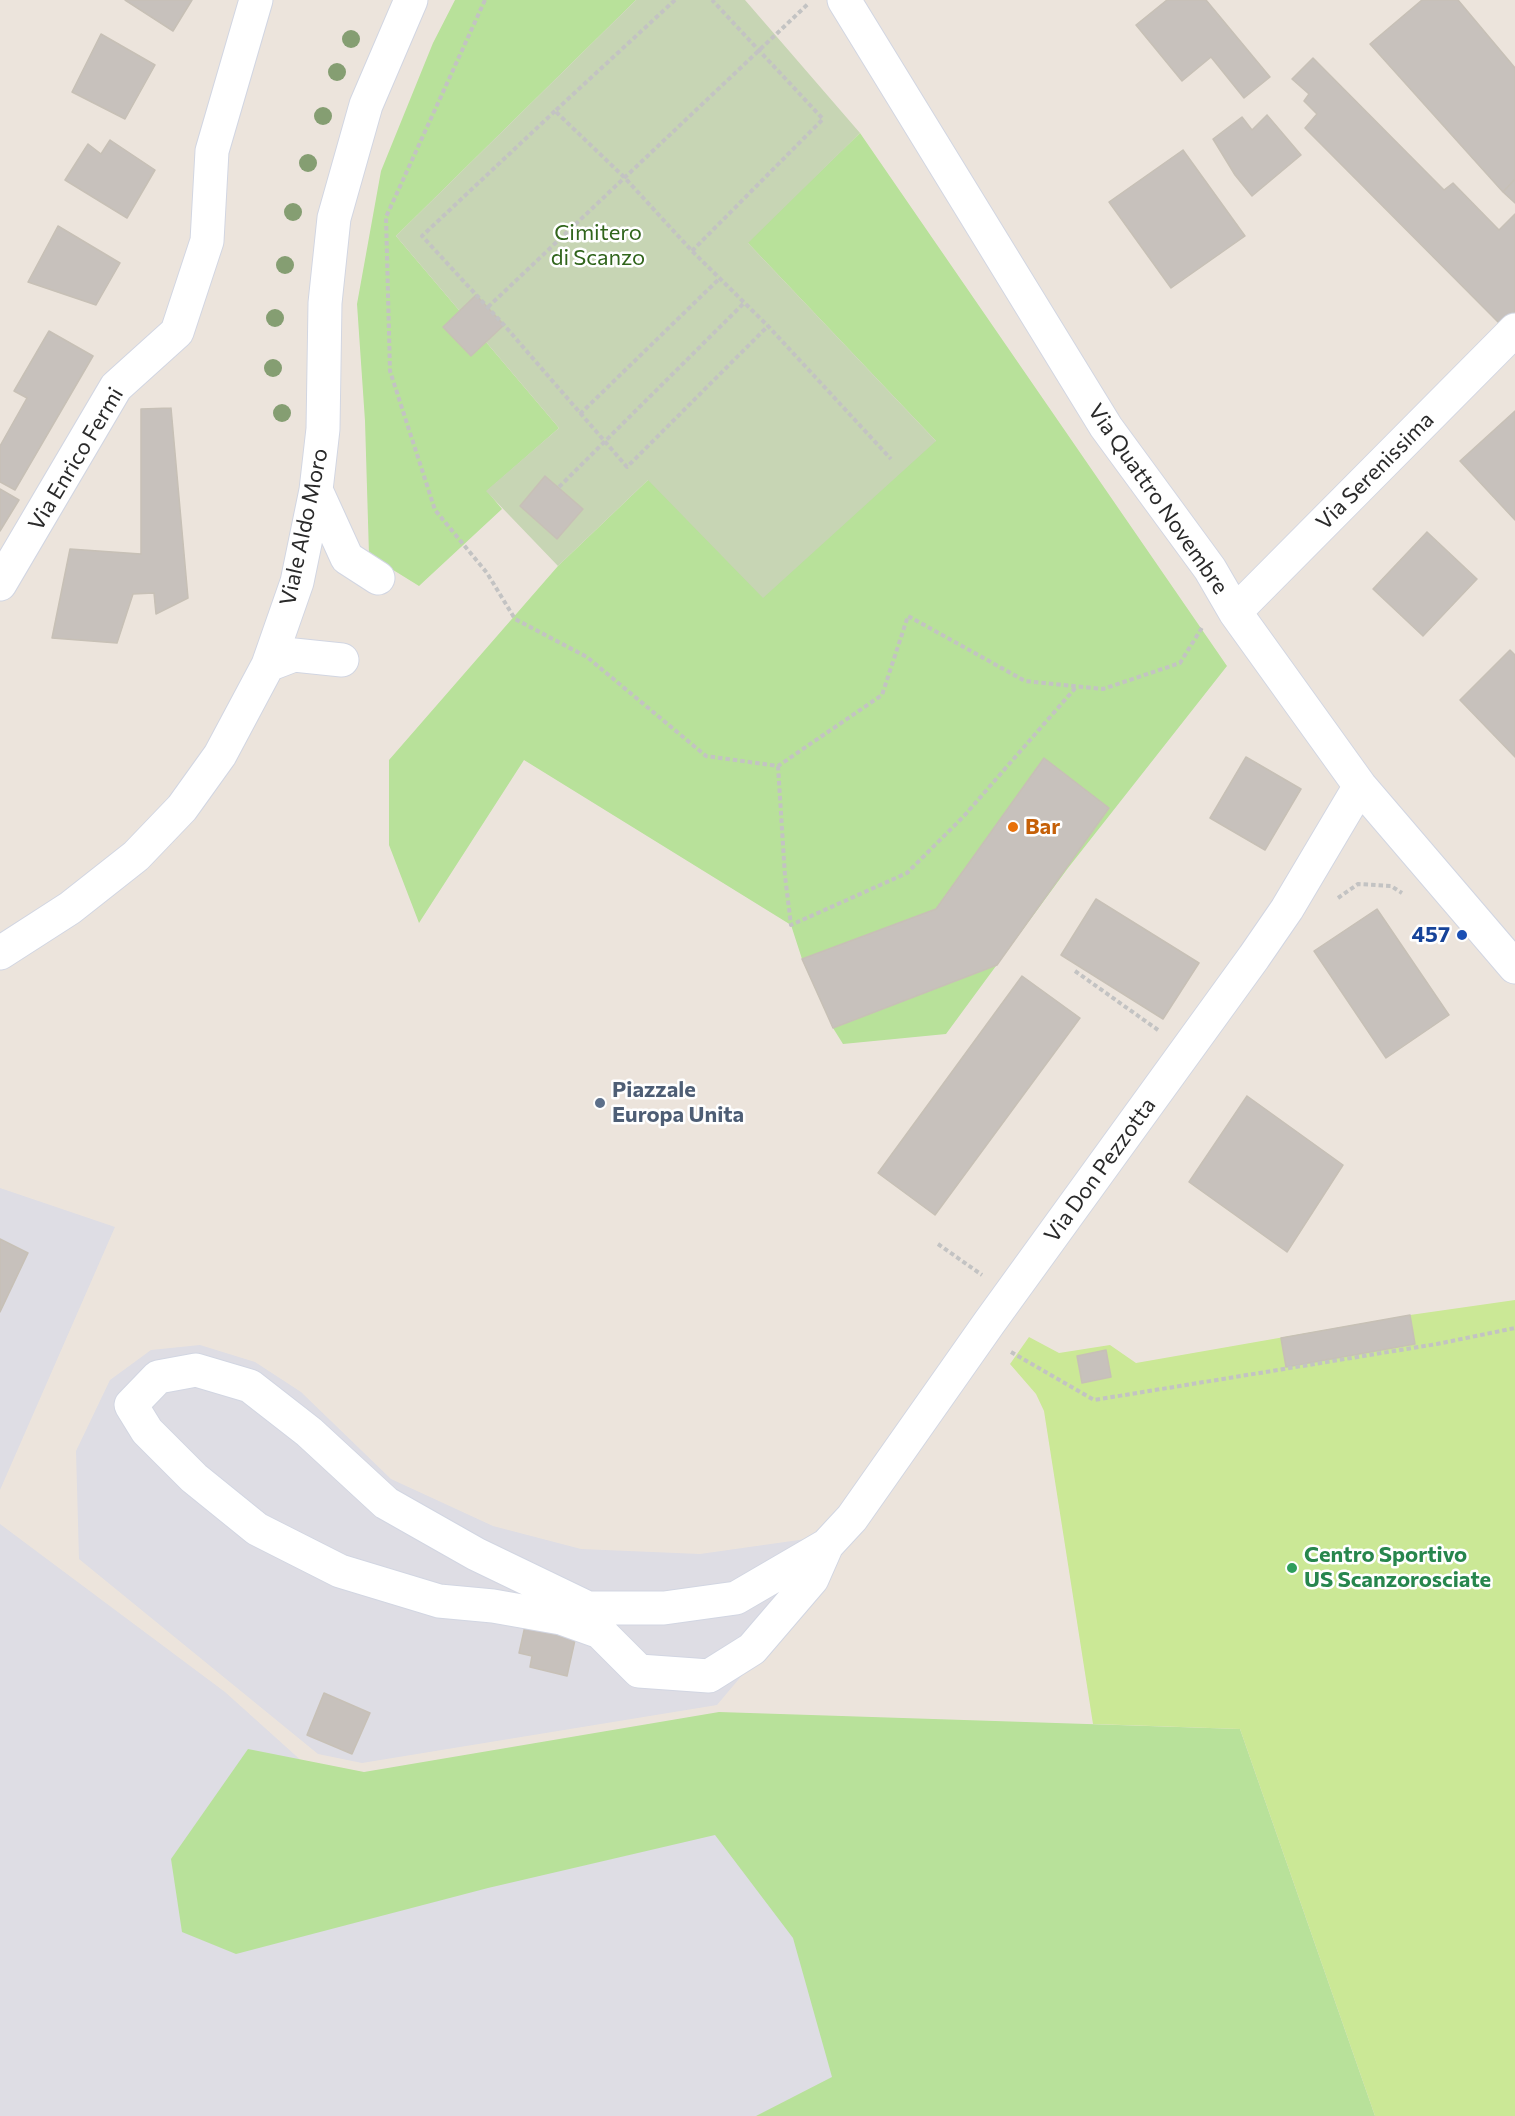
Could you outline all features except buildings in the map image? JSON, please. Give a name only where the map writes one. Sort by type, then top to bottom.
[{"type":"street","name":"Via Enrico Fermi","points":[[0,584],[116,387],[177,332],[207,241],[212,151],[256,0]]},
{"type":"street","name":"Viale Aldo Moro","points":[[0,953],[69,908],[136,856],[182,808],[220,754],[268,666],[297,582],[316,490],[324,429],[325,303],[334,218],[366,105],[411,0]]},
{"type":"street","name":"Via Quattro Novembre","points":[[844,0],[1106,427],[1210,569],[1235,612],[1360,786],[1515,967]]},
{"type":"street","name":"Via Serenissima","points":[[1235,612],[1515,330]]},
{"type":"street","points":[[316,490],[346,558],[378,578]]},
{"type":"street","points":[[268,666],[294,655],[342,660]]},
{"type":"street","name":"Via Don Pezzotta","points":[[827,1545],[852,1518],[989,1323],[1186,1053],[1287,909],[1360,786]]},
{"type":"street","points":[[196,1370],[250,1386],[309,1432],[386,1503],[476,1554],[588,1608],[664,1608],[736,1598],[827,1545],[812,1579],[752,1650],[709,1676],[639,1671],[600,1632],[561,1618],[492,1606],[440,1601],[340,1571],[256,1529],[194,1478],[147,1431],[131,1405],[158,1377],[196,1370]]},
{"type":"path","points":[[485,0],[386,218],[390,371],[435,510],[487,573],[515,619],[587,657],[706,756],[778,766],[882,695],[908,615],[1024,681],[1103,689],[1180,663],[1203,627],[1235,612]]},
{"type":"path","points":[[675,0],[422,236],[488,307],[627,467],[768,326]]},
{"type":"path","points":[[692,251],[823,118],[712,0]]},
{"type":"path","points":[[488,307],[813,0]]},
{"type":"path","points":[[555,111],[624,177],[692,251],[768,326],[891,459]]},
{"type":"path","points":[[580,414],[720,278]]},
{"type":"path","points":[[559,488],[744,303]]},
{"type":"path","points":[[778,766],[784,876],[791,925],[907,873],[964,816],[1077,686]]},
{"type":"path","points":[[1075,971],[1171,1039],[1186,1053]]},
{"type":"path","points":[[989,1323],[1007,1349],[1094,1400],[1437,1344],[1515,1328]]},
{"type":"shaded area","points":[[0,1188],[115,1227],[0,1490]]},
{"type":"shaded area","points":[[200,1345],[255,1362],[301,1392],[391,1479],[493,1526],[581,1549],[700,1554],[806,1539],[835,1565],[717,1705],[362,1763],[318,1754],[79,1559],[76,1451],[110,1380],[151,1350]]},
{"type":"shaded area","points":[[0,1524],[225,1692],[384,1835],[1240,1729],[1375,2116],[0,2116]]},
{"type":"green space","points":[[455,0],[636,0],[396,236],[559,428],[487,491],[502,509],[419,586],[369,555],[365,421],[357,304],[381,171],[433,43]]},
{"type":"green space","name":"Cimitero di Scanzo","points":[[636,0],[745,0],[860,133],[748,243],[936,441],[763,598],[648,480],[558,566],[486,491],[559,428],[396,236]]},
{"type":"green space","points":[[860,133],[1227,666],[1068,868],[946,1034],[843,1044],[833,1028],[802,959],[791,925],[524,760],[419,923],[389,845],[389,760],[558,566],[648,480],[936,441],[747,242]]},
{"type":"green space","name":"Centro Sportivo US Scanzorosciate","points":[[1515,1300],[1515,2116],[1375,2116],[1240,1729],[1093,1724],[1044,1411],[1036,1394],[1010,1364],[1029,1337],[1059,1353],[1110,1345],[1136,1363],[1410,1315]]},
{"type":"green space","points":[[719,1712],[1240,1729],[1375,2116],[756,2116],[832,2077],[793,1938],[715,1835],[488,1888],[236,1954],[182,1932],[171,1859],[248,1749],[364,1772]]},
{"type":"place","name":"Bar","points":[[1013,827]]},
{"type":"place","name":"457","points":[[1462,935]]},
{"type":"place","name":"Piazzale Europa Unita","points":[[600,1103]]},
{"type":"place","name":"Centro Sportivo US Scanzorosciate","points":[[1292,1568]]}]
